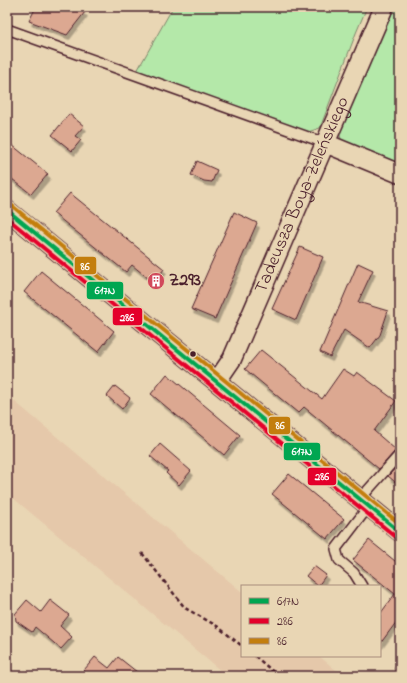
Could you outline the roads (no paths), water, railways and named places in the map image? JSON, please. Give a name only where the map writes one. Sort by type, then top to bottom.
[{"type":"street","name":"Tadeusza Boya-Żeleńskiego","points":[[217,381],[232,359],[384,7]]},
{"type":"street","points":[[325,143],[400,174]]},
{"type":"street","points":[[7,210],[400,532]]},
{"type":"lane","points":[[7,29],[325,143]]},
{"type":"lane","points":[[361,585],[354,573],[339,560],[336,549],[364,502],[400,454]]},
{"type":"place","name":"Z293","points":[[156,281]]}]
